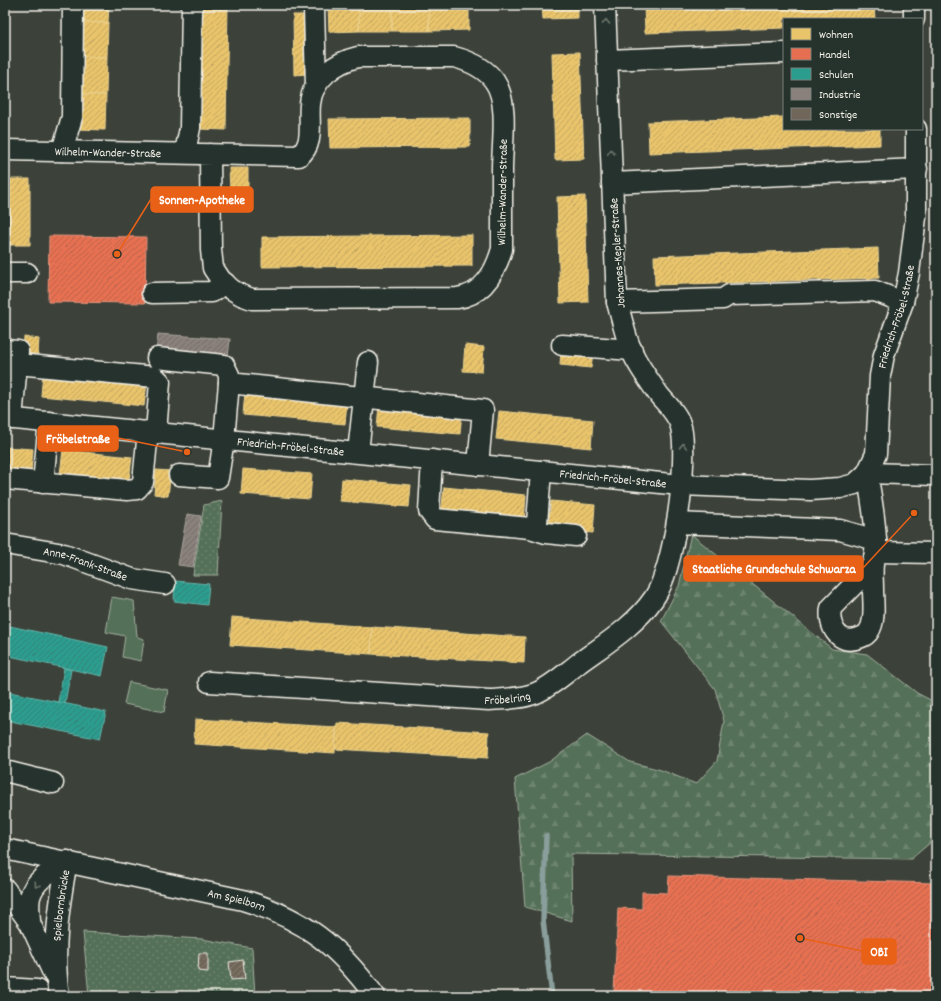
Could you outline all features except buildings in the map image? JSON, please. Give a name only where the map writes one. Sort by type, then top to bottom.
[{"type":"street","points":[[62,151],[72,116],[73,5]]},
{"type":"street","points":[[185,152],[190,128],[192,5]]},
{"type":"street","name":"Johannes-Kepler-Straße","points":[[605,5],[617,302],[638,364],[658,394],[673,411],[680,425],[683,439],[681,485]]},
{"type":"street","points":[[914,5],[914,18]]},
{"type":"street","points":[[314,8],[316,86]]},
{"type":"street","points":[[607,60],[783,53]]},
{"type":"street","name":"Wilhelm-Wander-Straße","points":[[5,150],[185,152],[299,156],[306,151],[309,143],[310,103],[316,86],[336,65],[346,60],[358,57],[454,57],[466,60],[486,71],[495,82],[501,94],[504,118],[502,249],[494,273],[484,285],[474,293],[456,298],[252,298],[241,295],[225,283],[213,268],[211,250],[210,154]]},
{"type":"street","name":"Friedrich-Fröbel-Straße","points":[[9,418],[152,431],[681,485],[810,490],[840,488],[855,484],[867,473],[876,454],[880,376],[884,354],[903,302],[916,217],[916,130]]},
{"type":"street","points":[[612,183],[917,169]]},
{"type":"street","points":[[5,273],[27,273]]},
{"type":"street","points":[[152,293],[212,292],[225,283]]},
{"type":"street","points":[[617,302],[723,299],[729,295],[875,291],[903,302]]},
{"type":"street","points":[[562,345],[632,350]]},
{"type":"street","points":[[5,479],[126,490],[138,489],[143,482],[160,382],[155,377],[11,357],[9,418]]},
{"type":"street","points":[[157,358],[224,364],[229,374],[224,439],[218,478],[179,475]]},
{"type":"street","points":[[358,452],[368,362]]},
{"type":"street","points":[[229,383],[483,410],[478,464]]},
{"type":"street","points":[[43,482],[49,422]]},
{"type":"street","points":[[432,460],[429,510],[436,519],[530,528],[546,534],[576,536]]},
{"type":"street","points":[[530,528],[537,523],[541,471]]},
{"type":"street","points":[[875,552],[872,502],[867,473],[936,475]]},
{"type":"street","name":"Fröbelring","points":[[209,682],[489,700],[517,698],[538,692],[555,682],[636,620],[655,597],[666,573],[677,523],[681,485]]},
{"type":"street","points":[[677,523],[840,530],[875,552],[936,553]]},
{"type":"street","name":"Anne-Frank-Straße","points":[[5,544],[64,554],[132,579],[165,584]]},
{"type":"street","points":[[5,771],[53,783]]},
{"type":"street","name":"Am Spielborn","points":[[5,848],[244,900],[274,909],[312,930],[353,967],[375,996]]},
{"type":"street","name":"Spielbornbrücke","points":[[30,922],[30,897],[37,883],[48,872],[67,861]]},
{"type":"street","name":"Spielbornbrücke","points":[[58,988],[58,911],[67,861]]},
{"type":"street","name":"Spielbornbrücke","points":[[5,889],[30,922],[58,988]]},
{"type":"street","points":[[5,988],[37,990]]},
{"type":"green space","points":[[222,501],[218,575],[193,575],[204,505]]},
{"type":"green space","points":[[691,534],[832,649],[867,654],[917,693],[936,703],[936,842],[931,842],[911,859],[571,854],[572,921],[525,907],[515,779],[549,762],[587,735],[630,762],[661,770],[696,784],[717,761],[724,721],[715,689],[661,621],[679,586]]},
{"type":"green space","points":[[112,597],[134,601],[137,637],[144,639],[141,661],[122,657],[125,636],[106,632]]},
{"type":"green space","points":[[129,682],[168,690],[164,712],[124,704]]},
{"type":"green space","points":[[83,932],[202,939],[252,948],[255,996],[89,996]]},
{"type":"waterway","points":[[546,836],[543,920],[552,996]]},
{"type":"place","name":"Sonnen-Apotheke","points":[[117,254]]},
{"type":"place","name":"Fröbelstraße","points":[[187,452]]},
{"type":"place","name":"Staatliche Grundschule Schwarza","points":[[914,513]]},
{"type":"place","name":"OBI","points":[[800,938]]}]
